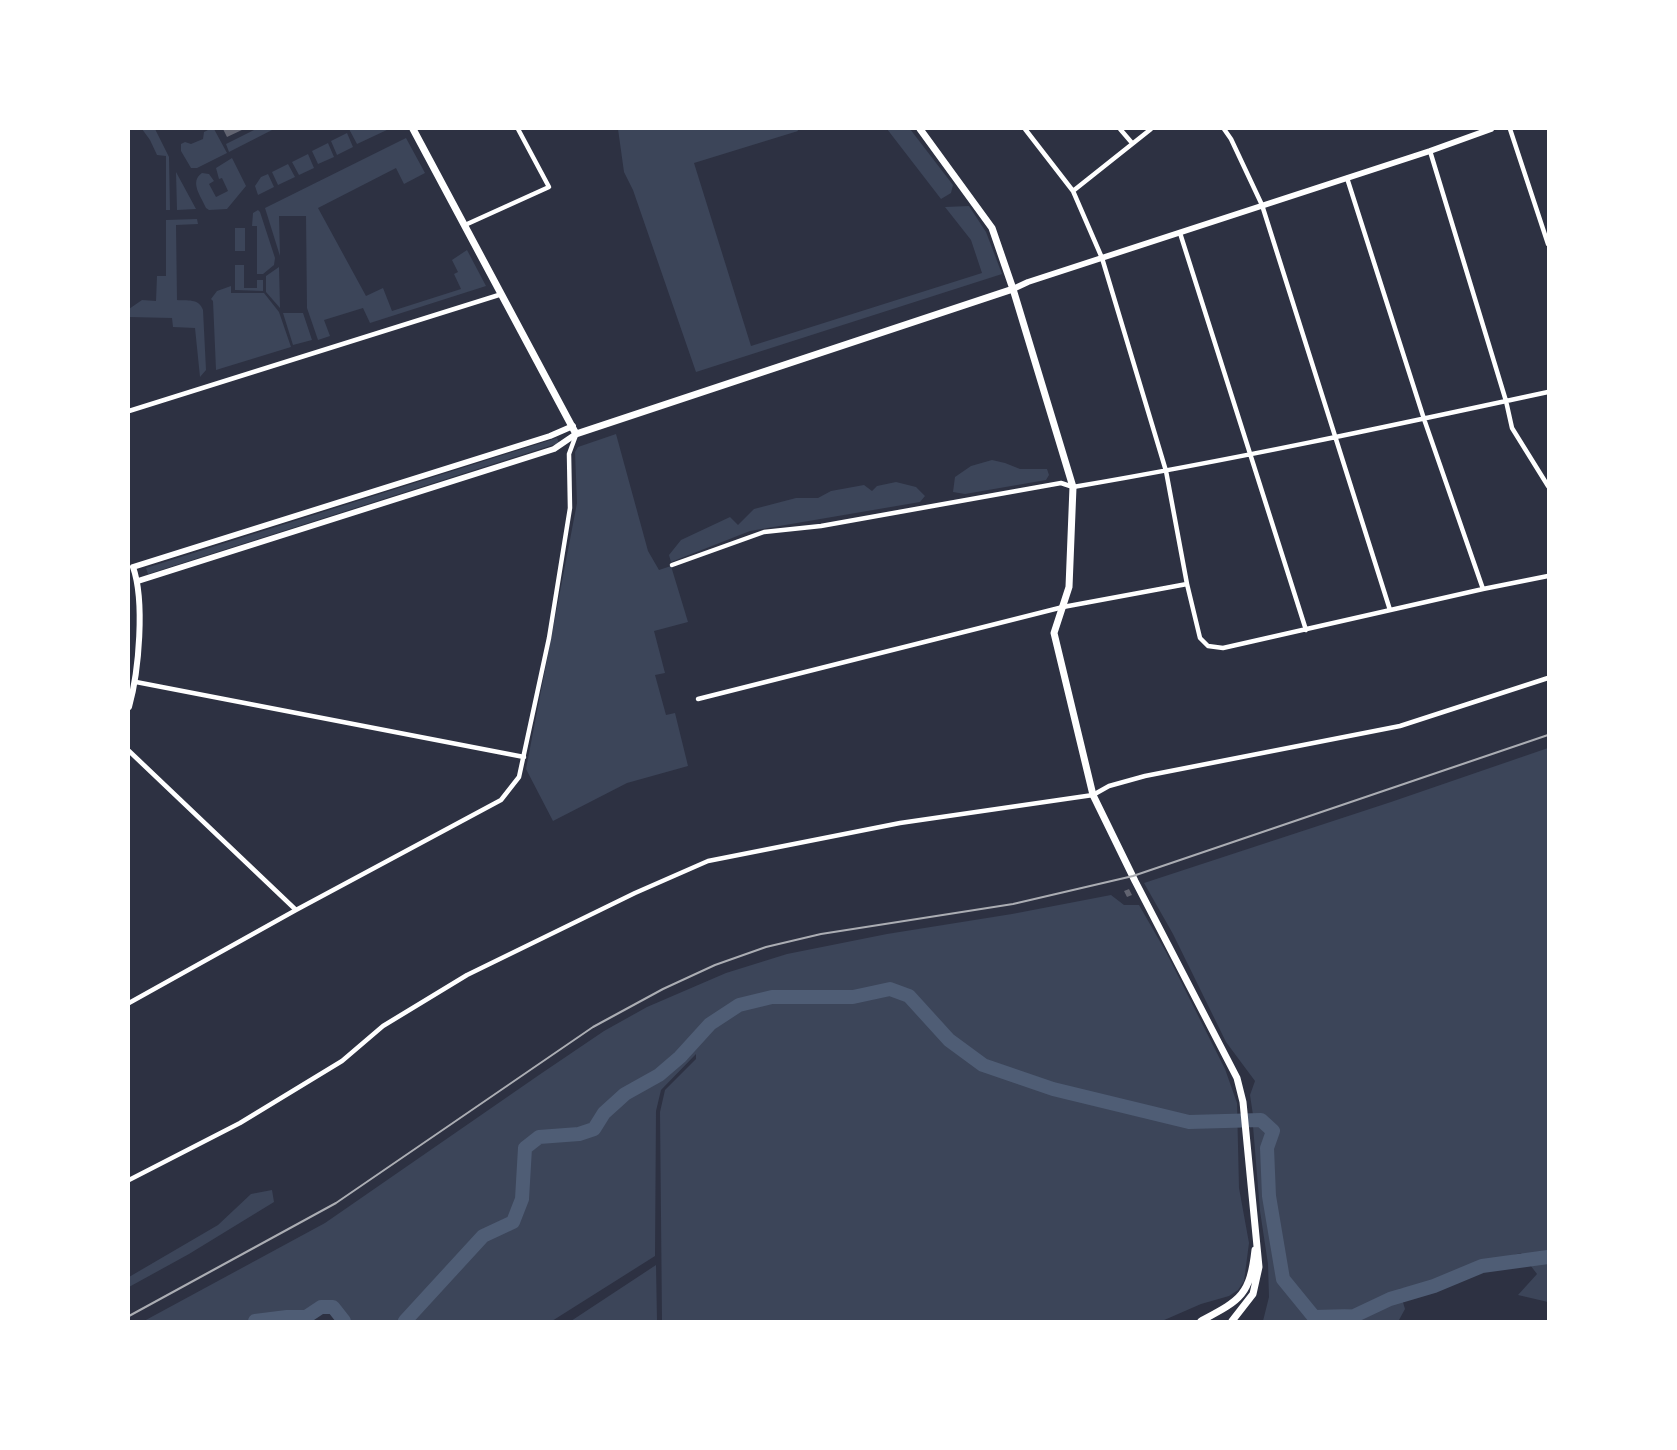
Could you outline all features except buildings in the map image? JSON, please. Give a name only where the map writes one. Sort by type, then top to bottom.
[{"type":"main road","points":[[414,129],[576,434],[1013,289]]},
{"type":"main road","points":[[920,129],[992,228],[1013,289],[1073,487],[1070,587],[1054,633],[1093,795],[1237,1078],[1243,1102],[1259,1259],[1257,1284],[1243,1309],[1232,1321]]},
{"type":"main road","points":[[1201,1321],[1241,1297],[1248,1286],[1256,1241]]},
{"type":"street","points":[[465,225],[549,187],[518,129]]},
{"type":"street","points":[[1025,129],[1073,191],[1102,258],[1166,471],[1187,584],[1200,638],[1208,646],[1223,648],[1548,576]]},
{"type":"street","points":[[1120,129],[1131,143]]},
{"type":"street","points":[[1073,191],[1151,129]]},
{"type":"street","points":[[1224,129],[1262,205],[1390,610]]},
{"type":"street","points":[[1013,289],[1028,282],[1491,129]]},
{"type":"street","points":[[1510,129],[1548,244]]},
{"type":"street","points":[[1430,151],[1506,400],[1512,428],[1548,486]]},
{"type":"street","points":[[1347,178],[1424,419],[1483,589]]},
{"type":"street","points":[[1180,233],[1306,630]]},
{"type":"street","points":[[129,411],[502,294]]},
{"type":"street","points":[[672,565],[764,532],[821,526],[1061,483],[1073,487],[1166,471],[1548,392]]},
{"type":"street","points":[[129,707],[136,682],[140,593],[138,581],[131,568],[550,436],[573,426]]},
{"type":"street","points":[[129,584],[554,449],[576,434]]},
{"type":"street","points":[[129,1003],[501,800],[519,777],[549,638],[570,508],[569,454],[576,434]]},
{"type":"street","points":[[698,699],[1063,608],[1187,584]]},
{"type":"street","points":[[129,1180],[250,1117],[342,1061],[383,1026],[467,975],[634,893],[708,861],[900,823],[1093,795],[1109,786],[1145,776],[1400,726],[1548,678]]},
{"type":"street","points":[[136,682],[524,757]]},
{"type":"street","points":[[129,751],[296,910]]},
{"type":"shaded area","points":[[142,129],[155,129],[169,157],[170,210],[166,210],[166,156],[157,155]]},
{"type":"shaded area","points":[[214,129],[227,153],[197,168],[191,168],[181,151],[181,144],[185,142],[191,144],[203,139],[204,132]]},
{"type":"shaded area","points":[[256,129],[274,129],[229,152],[226,144]]},
{"type":"shaded area","points":[[349,129],[389,129],[357,144]]},
{"type":"shaded area","points":[[618,129],[797,129],[798,131],[694,163],[751,346],[982,273],[971,240],[945,207],[969,206],[986,232],[1002,274],[696,372],[633,190],[624,172]]},
{"type":"shaded area","points":[[887,129],[910,129],[953,185],[951,193],[941,199]]},
{"type":"shaded area","points":[[347,133],[353,147],[337,155],[331,141]]},
{"type":"shaded area","points":[[406,138],[425,173],[404,184],[396,168],[318,208],[366,296],[383,288],[392,311],[461,289],[454,274],[458,272],[452,260],[467,250],[486,286],[370,323],[363,308],[324,320],[330,336],[318,340],[307,308],[306,216],[279,216],[280,256],[265,208]]},
{"type":"shaded area","points":[[328,143],[334,157],[318,164],[312,151]]},
{"type":"shaded area","points":[[308,154],[314,168],[299,175],[292,162]]},
{"type":"shaded area","points":[[232,158],[246,186],[227,209],[209,210],[199,194],[196,181],[202,173],[209,174],[214,181],[209,184],[216,197],[228,191],[222,178],[219,179],[216,168]]},
{"type":"shaded area","points":[[288,164],[295,177],[278,185],[272,172]]},
{"type":"shaded area","points":[[176,172],[196,209],[177,210]]},
{"type":"shaded area","points":[[268,174],[274,187],[258,195],[255,186],[261,177]]},
{"type":"shaded area","points":[[258,210],[275,258],[274,265],[263,274],[257,274],[257,226],[252,226],[253,213]]},
{"type":"shaded area","points":[[197,219],[198,224],[176,225],[177,300],[196,302],[203,310],[206,370],[200,377],[195,328],[173,327],[172,318],[129,317],[129,309],[142,300],[156,301],[157,276],[166,276],[166,220]]},
{"type":"shaded area","points":[[235,228],[245,228],[245,251],[235,251]]},
{"type":"shaded area","points":[[235,265],[244,265],[244,288],[257,288],[257,280],[263,280],[263,291],[235,290]]},
{"type":"shaded area","points":[[279,267],[280,308],[266,292],[266,276]]},
{"type":"shaded area","points":[[231,286],[231,293],[264,293],[279,312],[291,347],[216,370],[213,301],[211,299],[217,291]]},
{"type":"shaded area","points":[[283,313],[303,313],[312,340],[293,345]]},
{"type":"shaded area","points":[[616,434],[648,551],[659,570],[671,566],[688,622],[654,631],[665,673],[655,675],[666,715],[675,713],[688,766],[627,783],[553,821],[526,769],[577,503],[575,452],[578,447]]},
{"type":"shaded area","points":[[557,438],[559,443],[148,574],[146,568]]},
{"type":"shaded area","points":[[992,460],[1020,469],[1047,469],[1049,475],[1046,480],[965,494],[953,492],[955,477],[971,466]]},
{"type":"shaded area","points":[[896,482],[916,487],[925,496],[920,502],[750,531],[671,562],[669,555],[681,540],[730,517],[738,525],[754,509],[796,498],[818,498],[831,491],[864,485],[872,491],[877,486]]},
{"type":"shaded area","points":[[1548,748],[1548,1302],[1518,1295],[1537,1274],[1521,1253],[1481,1264],[1432,1284],[1399,1289],[1405,1309],[1399,1320],[1263,1321],[1269,1297],[1268,1264],[1260,1211],[1253,1126],[1261,1122],[1271,1132],[1265,1148],[1267,1196],[1280,1280],[1312,1320],[1353,1309],[1315,1314],[1287,1277],[1273,1195],[1272,1149],[1277,1129],[1262,1115],[1253,1115],[1250,1095],[1255,1081],[1226,1042],[1173,934],[1144,883]]},
{"type":"shaded area","points":[[1111,895],[1124,905],[1139,905],[1166,952],[1225,1069],[1237,1103],[1239,1188],[1249,1243],[1244,1281],[1238,1290],[1229,1296],[1201,1304],[1162,1321],[662,1321],[660,1112],[665,1090],[696,1059],[696,1054],[661,1090],[656,1111],[655,1256],[552,1321],[409,1321],[485,1237],[516,1222],[524,1201],[528,1150],[539,1139],[580,1138],[597,1132],[610,1114],[629,1096],[661,1077],[695,1050],[686,1044],[657,1072],[624,1091],[601,1112],[590,1127],[578,1131],[549,1131],[535,1136],[524,1147],[519,1197],[506,1223],[481,1234],[402,1321],[346,1321],[334,1306],[321,1305],[306,1315],[259,1317],[249,1321],[144,1321],[325,1223],[604,1031],[647,1007],[726,973],[787,954]]},
{"type":"shaded area","points":[[272,1190],[274,1202],[189,1254],[129,1287],[129,1277],[218,1225],[251,1194]]},
{"type":"shaded area","points":[[656,1265],[657,1321],[571,1321]]},
{"type":"waterway","points":[[405,1321],[483,1236],[513,1222],[522,1199],[525,1148],[539,1137],[579,1134],[594,1129],[604,1113],[625,1094],[659,1075],[680,1057],[710,1024],[739,1005],[772,997],[853,997],[890,989],[909,996],[949,1040],[983,1065],[1053,1089],[1189,1122],[1261,1120],[1273,1131],[1267,1148],[1269,1196],[1283,1279],[1314,1317],[1354,1316],[1390,1299],[1434,1286],[1482,1266],[1548,1257]]},
{"type":"waterway","points":[[255,1321],[306,1317],[321,1307],[333,1307],[344,1321]]},
{"type":"railway","points":[[129,1316],[336,1203],[593,1027],[663,989],[715,965],[766,947],[821,934],[1013,904],[1133,876],[1548,735]]}]
